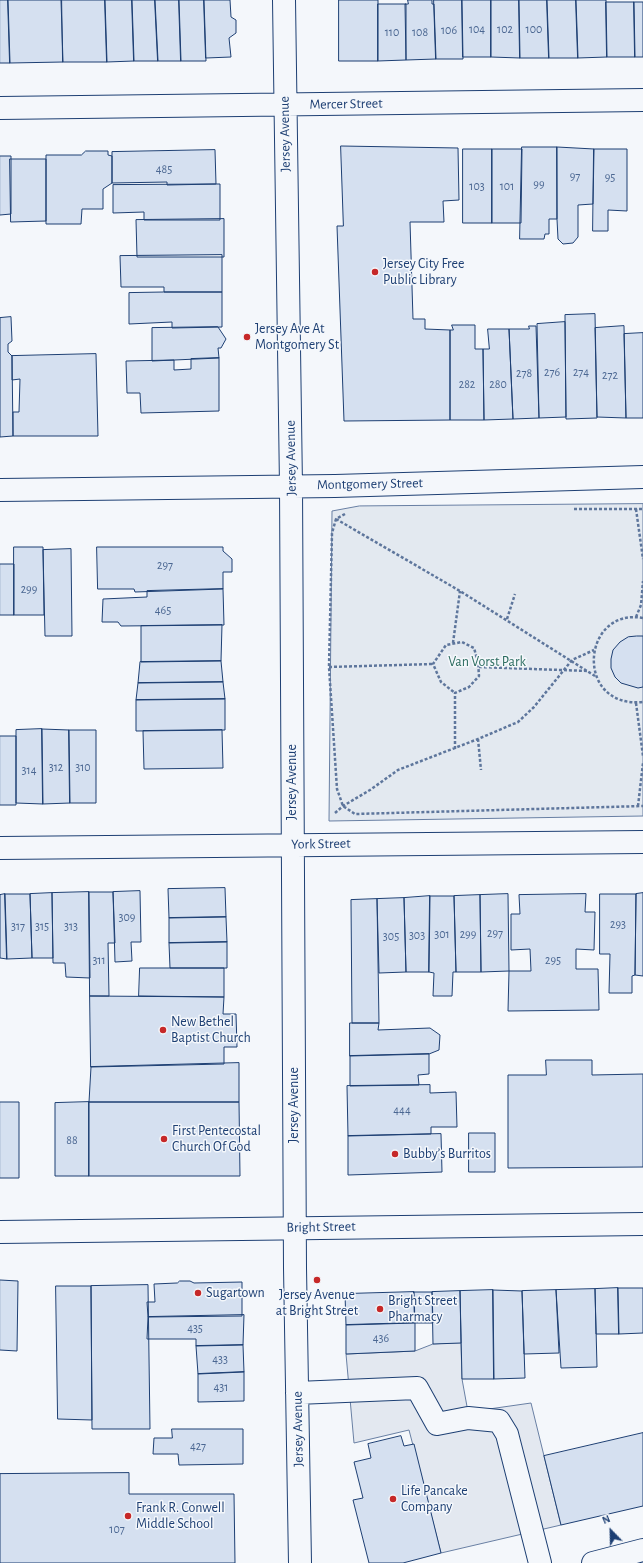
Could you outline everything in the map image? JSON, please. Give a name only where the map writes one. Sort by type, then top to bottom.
[{"type":"street","name":"Jersey Avenue","points":[[284,0],[291,486],[297,1393],[300,1563]]},
{"type":"street","name":"Mercer Street","points":[[0,108],[643,100]]},
{"type":"street","name":"Montgomery Street","points":[[0,490],[291,486],[643,477]]},
{"type":"street","name":"York Street","points":[[0,848],[643,842]]},
{"type":"street","name":"Bright Street","points":[[0,1232],[643,1224]]},
{"type":"street","points":[[297,1393],[417,1388],[437,1424],[468,1418],[499,1421],[507,1434],[540,1563]]},
{"type":"street","points":[[593,1563],[624,1559],[643,1550]]},
{"type":"path","points":[[636,509],[643,559]]},
{"type":"path","points":[[643,702],[623,702],[612,696],[602,687],[590,671],[460,591],[336,519],[332,533],[329,667],[337,789],[343,806],[355,814],[643,806]]},
{"type":"path","points":[[636,617],[641,605],[643,581]]},
{"type":"path","points":[[453,643],[460,591]]},
{"type":"path","points":[[507,620],[515,594]]},
{"type":"path","points":[[595,676],[592,663],[594,650],[599,637],[609,626],[622,620],[636,617],[643,618]]},
{"type":"path","points":[[434,664],[446,645],[462,642],[474,648],[479,667],[479,676],[469,688],[455,693]]},
{"type":"path","points":[[335,813],[343,806],[370,790],[398,770],[455,749],[518,722],[534,707],[572,660],[594,650]]},
{"type":"path","points":[[329,667],[434,664]]},
{"type":"path","points":[[434,664],[441,682],[455,693]]},
{"type":"path","points":[[479,667],[590,671]]},
{"type":"path","points":[[455,693],[455,749]]},
{"type":"path","points":[[636,703],[643,756]]},
{"type":"path","points":[[478,739],[481,770]]},
{"type":"path","points":[[638,806],[643,762]]},
{"type":"green space","name":"Van Vorst Park","points":[[643,504],[643,816],[329,821],[332,511],[359,506]]},
{"type":"shaded area","points":[[461,1343],[462,1379],[468,1412],[531,1403],[561,1525],[441,1553],[409,1430],[354,1443],[346,1354],[415,1351],[433,1344]]},
{"type":"building","points":[[0,0],[8,0],[10,63],[0,63]]},
{"type":"building","points":[[8,0],[61,0],[63,62],[10,63]]},
{"type":"building","points":[[62,0],[105,0],[107,62],[63,62]]},
{"type":"building","points":[[105,0],[132,0],[134,61],[107,62]]},
{"type":"building","points":[[132,0],[155,0],[158,61],[134,61]]},
{"type":"building","points":[[155,0],[179,0],[181,61],[158,61]]},
{"type":"building","points":[[179,0],[204,0],[206,61],[181,61]]},
{"type":"building","points":[[204,0],[230,0],[231,17],[236,20],[236,33],[229,38],[231,57],[206,58]]},
{"type":"building","points":[[339,0],[378,0],[378,61],[339,61]]},
{"type":"building","points":[[408,0],[432,0],[432,4],[434,4],[436,59],[406,60],[405,4],[408,4]]},
{"type":"building","points":[[434,0],[462,0],[463,59],[436,59]]},
{"type":"building","points":[[462,0],[491,0],[491,57],[463,57]]},
{"type":"building","points":[[491,0],[519,0],[520,58],[491,57]]},
{"type":"building","points":[[519,0],[547,0],[549,58],[520,58]]},
{"type":"building","points":[[547,0],[576,0],[578,58],[549,58]]},
{"type":"building","points":[[576,0],[606,0],[607,57],[578,58]]},
{"type":"building","points":[[606,2],[634,2],[635,57],[607,57]]},
{"type":"building","points":[[634,2],[643,2],[643,57],[635,57]]},
{"type":"building","points":[[378,4],[406,4],[406,60],[378,61]]},
{"type":"building","name":"Jersey City Free Public Library","points":[[341,146],[458,148],[459,200],[443,201],[444,222],[410,222],[413,319],[425,319],[425,329],[450,330],[450,420],[344,421],[337,226],[343,226]]},
{"type":"building","points":[[522,147],[557,147],[557,219],[549,219],[549,234],[545,234],[544,239],[520,239]]},
{"type":"building","points":[[557,147],[594,149],[593,204],[578,205],[578,237],[573,243],[563,244],[558,239]]},
{"type":"building","points":[[463,149],[492,149],[492,223],[463,223]]},
{"type":"building","points":[[492,149],[522,149],[521,223],[492,223]]},
{"type":"building","points":[[594,149],[627,149],[627,211],[608,210],[608,231],[593,231]]},
{"type":"building","points":[[215,150],[216,184],[167,185],[167,182],[112,183],[112,152]]},
{"type":"building","points":[[86,151],[108,151],[108,155],[112,156],[112,183],[103,189],[103,209],[82,209],[81,224],[46,224],[46,155],[81,155]]},
{"type":"building","points":[[0,156],[11,156],[11,214],[0,215]]},
{"type":"building","points":[[10,159],[46,159],[46,221],[11,222]]},
{"type":"building","points":[[220,184],[220,220],[144,220],[144,212],[113,213],[113,185]]},
{"type":"building","points":[[224,219],[224,257],[137,257],[136,220]]},
{"type":"building","points":[[222,255],[222,292],[164,292],[164,287],[121,287],[120,256]]},
{"type":"building","points":[[222,292],[222,327],[172,328],[172,322],[129,324],[129,293]]},
{"type":"building","points":[[595,314],[597,418],[566,419],[565,315]]},
{"type":"building","points":[[11,317],[12,341],[8,344],[8,352],[12,356],[13,436],[0,437],[0,318]]},
{"type":"building","points":[[565,322],[566,417],[539,418],[537,324]]},
{"type":"building","points":[[452,325],[475,325],[475,349],[483,349],[484,420],[450,420],[450,330],[453,330]]},
{"type":"building","points":[[529,326],[536,326],[539,418],[513,419],[509,329],[529,329]]},
{"type":"building","points":[[624,326],[626,418],[597,417],[595,328]]},
{"type":"building","points":[[218,327],[226,339],[221,348],[218,348],[219,358],[152,361],[152,328]]},
{"type":"building","points":[[488,329],[509,329],[513,419],[484,420],[483,349],[489,349]]},
{"type":"building","points":[[643,333],[643,418],[626,418],[624,334]]},
{"type":"building","points":[[96,354],[98,436],[13,436],[13,412],[19,412],[20,379],[12,380],[12,356]]},
{"type":"building","points":[[219,358],[219,411],[141,413],[140,393],[127,393],[126,361],[174,360],[174,370],[191,369],[191,359]]},
{"type":"building","points":[[14,547],[43,547],[44,615],[14,615]]},
{"type":"building","points":[[97,547],[223,547],[223,551],[232,559],[232,572],[223,572],[223,589],[135,592],[134,589],[98,589]]},
{"type":"building","points":[[71,549],[72,636],[45,636],[43,550]]},
{"type":"building","points":[[0,564],[14,564],[14,615],[0,615]]},
{"type":"building","points":[[223,589],[224,625],[121,626],[118,622],[102,622],[103,599],[147,597],[147,591]]},
{"type":"building","points":[[222,625],[221,661],[141,662],[141,626]]},
{"type":"building","points":[[643,636],[643,687],[638,688],[621,683],[615,677],[611,668],[613,650],[620,642],[628,637]]},
{"type":"building","points":[[221,661],[223,682],[138,683],[140,662]]},
{"type":"building","points":[[223,682],[225,699],[136,700],[138,683]]},
{"type":"building","points":[[225,699],[225,730],[136,731],[136,700]]},
{"type":"building","points":[[42,729],[69,730],[70,803],[43,804]]},
{"type":"building","points":[[42,729],[43,804],[16,803],[16,730]]},
{"type":"building","points":[[69,730],[96,730],[96,803],[70,803]]},
{"type":"building","points":[[222,730],[223,768],[144,769],[143,731]]},
{"type":"building","points":[[0,736],[16,736],[16,805],[0,805]]},
{"type":"building","points":[[225,888],[226,917],[169,918],[168,889]]},
{"type":"building","points":[[140,891],[141,942],[131,942],[132,961],[115,962],[113,892]]},
{"type":"building","points":[[89,892],[113,892],[115,943],[108,943],[109,996],[90,996]]},
{"type":"building","points":[[89,892],[90,978],[66,977],[65,963],[53,963],[52,893]]},
{"type":"building","points":[[52,893],[53,958],[32,958],[30,894]]},
{"type":"building","points":[[643,893],[643,976],[635,975],[636,894]]},
{"type":"building","points":[[5,894],[30,894],[32,958],[7,959]]},
{"type":"building","points":[[5,894],[7,959],[0,958],[0,895]]},
{"type":"building","points":[[508,894],[509,971],[481,972],[480,895]]},
{"type":"building","points":[[586,894],[585,912],[595,912],[594,950],[576,949],[576,969],[598,969],[599,1010],[508,1011],[509,971],[531,971],[530,949],[511,950],[511,914],[520,914],[519,895]]},
{"type":"building","points":[[600,894],[636,894],[635,975],[632,976],[632,993],[609,993],[610,954],[600,954]]},
{"type":"building","points":[[480,895],[481,972],[456,972],[454,896]]},
{"type":"building","points":[[430,896],[454,896],[456,972],[453,972],[452,996],[433,996],[434,973],[429,972]]},
{"type":"building","points":[[430,896],[429,972],[406,972],[404,898]]},
{"type":"building","points":[[404,898],[406,972],[379,973],[377,899]]},
{"type":"building","points":[[377,899],[379,1023],[352,1023],[351,900]]},
{"type":"building","points":[[226,917],[227,942],[169,943],[169,918]]},
{"type":"building","points":[[227,942],[227,968],[170,968],[169,943]]},
{"type":"building","points":[[140,968],[224,968],[224,997],[139,996]]},
{"type":"building","name":"New Bethel Baptist Church","points":[[90,996],[224,997],[223,1014],[236,1014],[237,1047],[224,1047],[224,1064],[91,1067]]},
{"type":"building","points":[[350,1023],[379,1023],[378,1030],[430,1028],[440,1035],[439,1050],[429,1054],[350,1056]]},
{"type":"building","points":[[429,1054],[429,1074],[418,1075],[419,1085],[350,1086],[350,1056]]},
{"type":"building","points":[[546,1060],[592,1060],[592,1075],[643,1074],[643,1167],[508,1168],[508,1075],[546,1075]]},
{"type":"building","points":[[239,1063],[239,1102],[89,1102],[91,1067]]},
{"type":"building","points":[[430,1085],[430,1093],[456,1092],[457,1127],[431,1127],[431,1134],[348,1136],[347,1086]]},
{"type":"building","points":[[0,1102],[19,1102],[19,1178],[0,1178]]},
{"type":"building","name":"First Pentecostal Church Of God","points":[[89,1102],[239,1102],[240,1176],[89,1176]]},
{"type":"building","points":[[89,1102],[89,1176],[55,1176],[55,1103]]},
{"type":"building","points":[[469,1133],[495,1133],[495,1172],[469,1172]]},
{"type":"building","name":"Bubby’s Burritos","points":[[441,1134],[442,1172],[348,1175],[348,1136]]},
{"type":"building","points":[[0,1280],[18,1281],[17,1351],[0,1350]]},
{"type":"building","name":"Sugartown","points":[[180,1281],[190,1281],[194,1283],[242,1282],[242,1316],[148,1317],[147,1302],[155,1302],[154,1284],[177,1283]]},
{"type":"building","points":[[148,1285],[150,1429],[92,1429],[91,1286]]},
{"type":"building","points":[[56,1286],[91,1286],[92,1420],[58,1419]]},
{"type":"building","points":[[618,1288],[619,1334],[596,1334],[595,1289]]},
{"type":"building","points":[[618,1288],[643,1288],[643,1333],[619,1334]]},
{"type":"building","points":[[595,1289],[597,1367],[561,1368],[556,1290]]},
{"type":"building","points":[[493,1290],[494,1379],[462,1379],[460,1291]]},
{"type":"building","points":[[493,1290],[522,1291],[525,1378],[494,1379]]},
{"type":"building","points":[[556,1290],[559,1353],[524,1354],[522,1291]]},
{"type":"building","points":[[460,1291],[461,1343],[433,1344],[432,1292]]},
{"type":"building","name":"Bright Street Pharmacy","points":[[414,1292],[415,1323],[346,1325],[345,1294]]},
{"type":"building","points":[[414,1292],[432,1292],[433,1323],[415,1323]]},
{"type":"building","points":[[244,1315],[243,1345],[196,1346],[196,1339],[147,1339],[148,1317]]},
{"type":"building","points":[[415,1323],[415,1351],[346,1354],[346,1325]]},
{"type":"building","points":[[243,1345],[244,1372],[198,1374],[196,1346]]},
{"type":"building","points":[[244,1372],[244,1401],[198,1402],[198,1374]]},
{"type":"building","points":[[172,1429],[243,1429],[243,1464],[179,1465],[178,1454],[153,1454],[154,1438],[172,1438]]},
{"type":"building","points":[[643,1433],[643,1506],[561,1525],[544,1456]]},
{"type":"building","name":"Life Pancake Company","points":[[401,1436],[404,1446],[414,1444],[441,1553],[403,1563],[369,1563],[353,1500],[363,1498],[354,1462],[371,1458],[368,1444]]},
{"type":"building","name":"Frank R. Conwell Middle School","points":[[129,1473],[129,1494],[234,1494],[235,1563],[0,1563],[0,1474]]},
{"type":"place","name":"Jersey City Free Public Library","points":[[375,272]]},
{"type":"place","name":"Jersey Ave At Montgomery St","points":[[247,337]]},
{"type":"place","name":"New Bethel Baptist Church","points":[[163,1030]]},
{"type":"place","name":"First Pentecostal Church Of God","points":[[164,1139]]},
{"type":"place","name":"Bubby’s Burritos","points":[[395,1154]]},
{"type":"place","name":"Jersey Avenue at Bright Street","points":[[317,1280]]},
{"type":"place","name":"Sugartown","points":[[198,1293]]},
{"type":"place","name":"Bright Street Pharmacy","points":[[380,1309]]},
{"type":"place","name":"Life Pancake Company","points":[[393,1499]]},
{"type":"place","name":"Frank R. Conwell Middle School","points":[[128,1516]]}]
